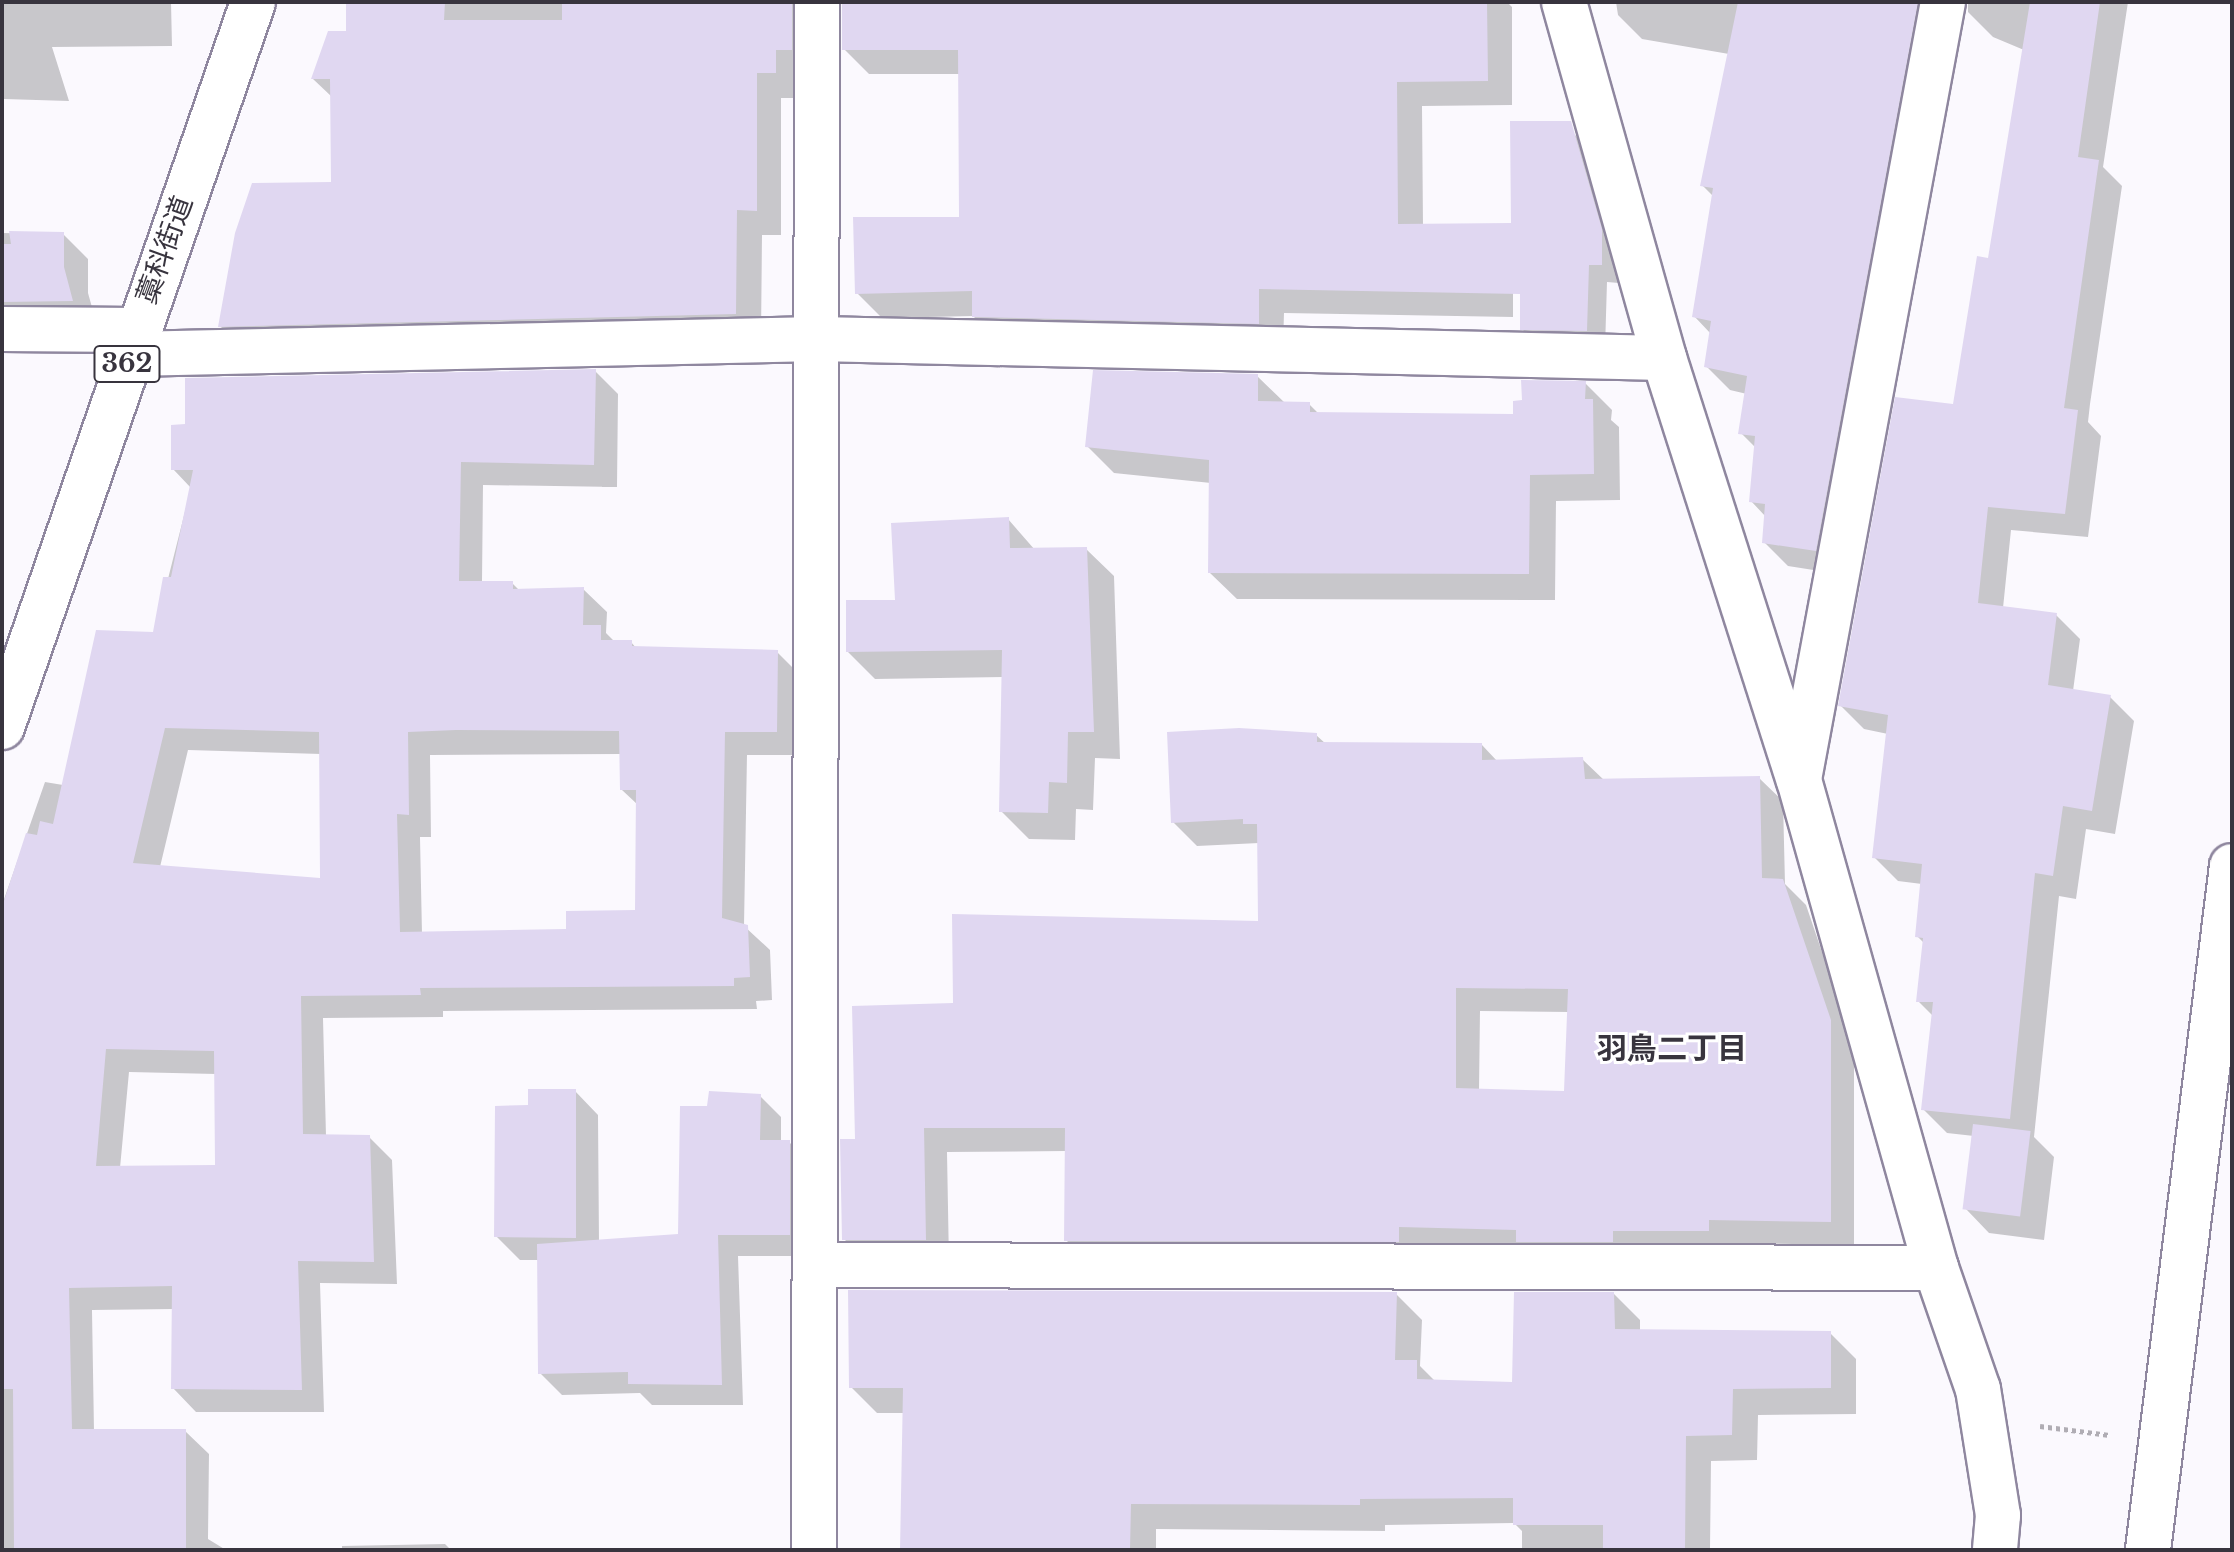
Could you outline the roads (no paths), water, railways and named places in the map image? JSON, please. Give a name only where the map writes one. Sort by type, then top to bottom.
[{"type":"main road","name":"藁科街道","points":[[2,727],[253,2]]},
{"type":"main road","points":[[814,1550],[817,2]]},
{"type":"main road","points":[[1564,2],[1664,358],[1799,780],[1936,1268],[1978,1389],[1998,1515],[1995,1550]]},
{"type":"main road","points":[[1799,780],[1943,2]]},
{"type":"main road","points":[[2,329],[134,342],[818,339],[1664,358]]},
{"type":"main road","points":[[2148,1550],[2232,866]]},
{"type":"main road","points":[[816,1265],[1936,1268]]},
{"type":"district","name":"羽鳥二丁目","points":[[1672,1049]]}]
